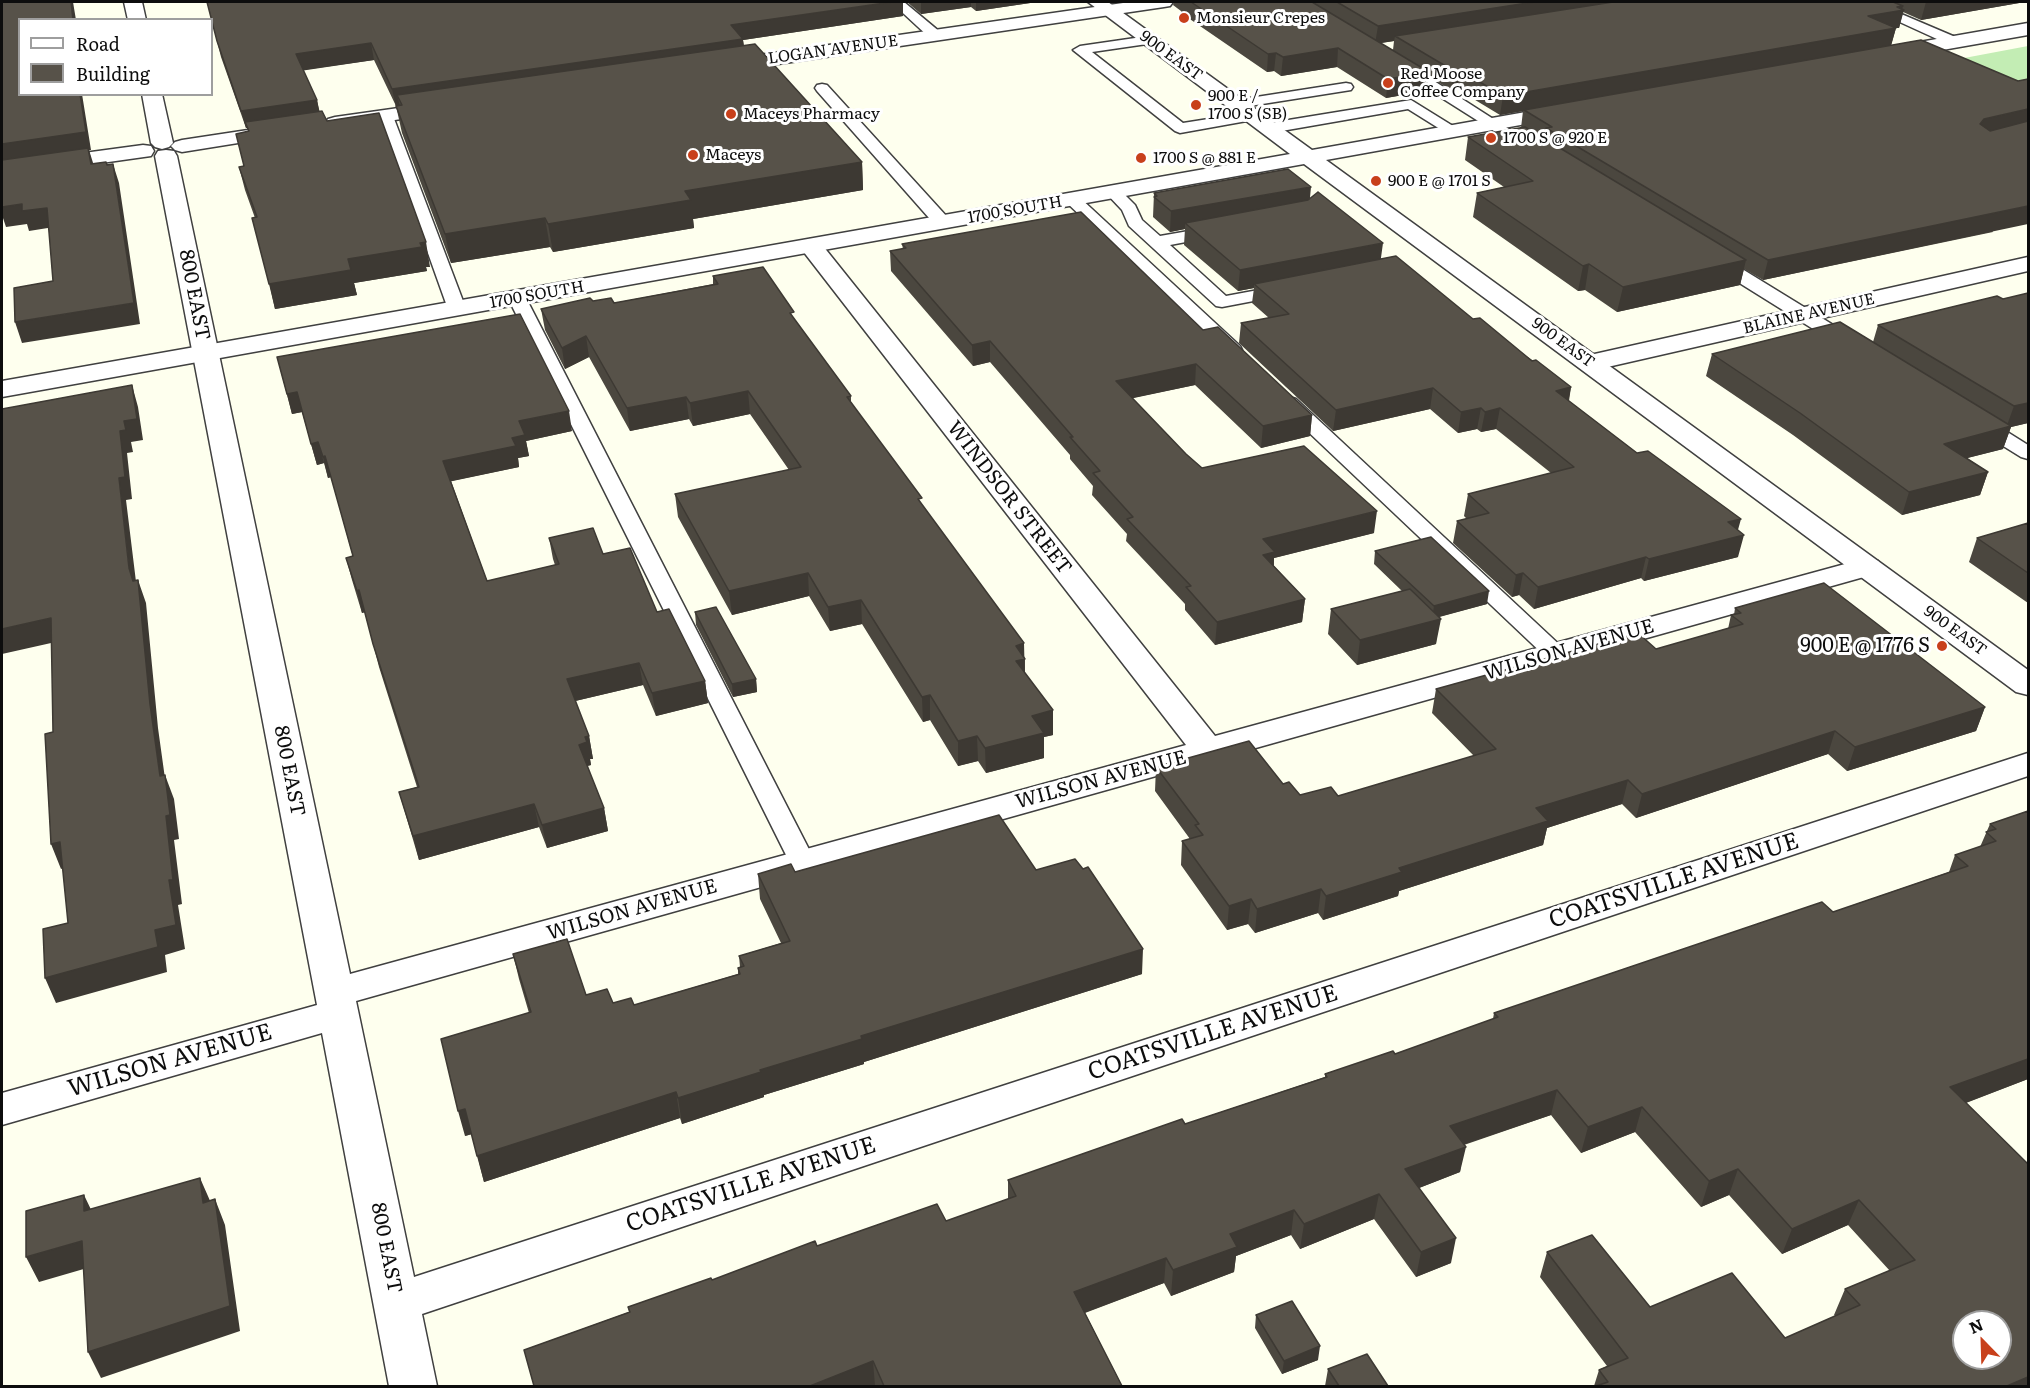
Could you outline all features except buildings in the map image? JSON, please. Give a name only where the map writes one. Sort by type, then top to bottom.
[{"type":"street","points":[[133,2],[137,18]]},
{"type":"street","name":"LOGAN AVENUE","points":[[701,70],[935,35],[1103,6],[1164,2]]},
{"type":"street","name":"900 EAST","points":[[1103,6],[2028,684]]},
{"type":"street","points":[[1874,56],[2028,28]]},
{"type":"street","name":"800 EAST","points":[[152,96],[413,1386]]},
{"type":"street","points":[[318,126],[456,106]]},
{"type":"street","name":"1700 SOUTH","points":[[2,389],[1584,108]]},
{"type":"street","points":[[2,171],[296,129]]},
{"type":"street","name":"WINDSOR STREET","points":[[811,246],[1208,750]]},
{"type":"street","name":"BLAINE AVENUE","points":[[1590,363],[2028,264]]},
{"type":"street","name":"WILSON AVENUE","points":[[2,1109],[336,1003],[803,862],[1868,567]]},
{"type":"street","name":"COATSVILLE AVENUE","points":[[397,1302],[2028,765]]},
{"type":"lane","points":[[897,2],[935,35]]},
{"type":"lane","points":[[1863,2],[1954,42]]},
{"type":"lane","points":[[1149,40],[1080,50],[1180,128],[1245,110],[1346,87]]},
{"type":"lane","points":[[1385,56],[1544,156]]},
{"type":"lane","points":[[822,88],[943,223]]},
{"type":"lane","points":[[1270,128],[1411,104],[1460,130]]},
{"type":"lane","points":[[386,116],[457,309]]},
{"type":"lane","points":[[1113,192],[1129,208],[1136,222],[1222,302],[1304,286]]},
{"type":"lane","points":[[1072,199],[1247,363]]},
{"type":"lane","points":[[1157,242],[1238,227]]},
{"type":"lane","points":[[1705,254],[1862,351]]},
{"type":"lane","points":[[517,298],[803,862]]},
{"type":"lane","points":[[1273,388],[1556,654]]},
{"type":"lane","points":[[1958,410],[2028,453]]},
{"type":"green space","points":[[2028,46],[2028,93],[1943,62]]},
{"type":"place","name":"Monsieur Crepes","points":[[1184,18]]},
{"type":"place","name":"Red Moose Coffee Company","points":[[1388,83]]},
{"type":"place","name":"900 E / 1700 S (SB)","points":[[1196,105]]},
{"type":"place","name":"Maceys Pharmacy","points":[[731,114]]},
{"type":"place","name":"1700 S @ 920 E","points":[[1491,138]]},
{"type":"place","name":"Maceys","points":[[693,155]]},
{"type":"place","name":"1700 S @ 881 E","points":[[1141,158]]},
{"type":"place","name":"900 E @ 1701 S","points":[[1376,181]]},
{"type":"place","name":"900 E @ 1776 S","points":[[1942,646]]}]
